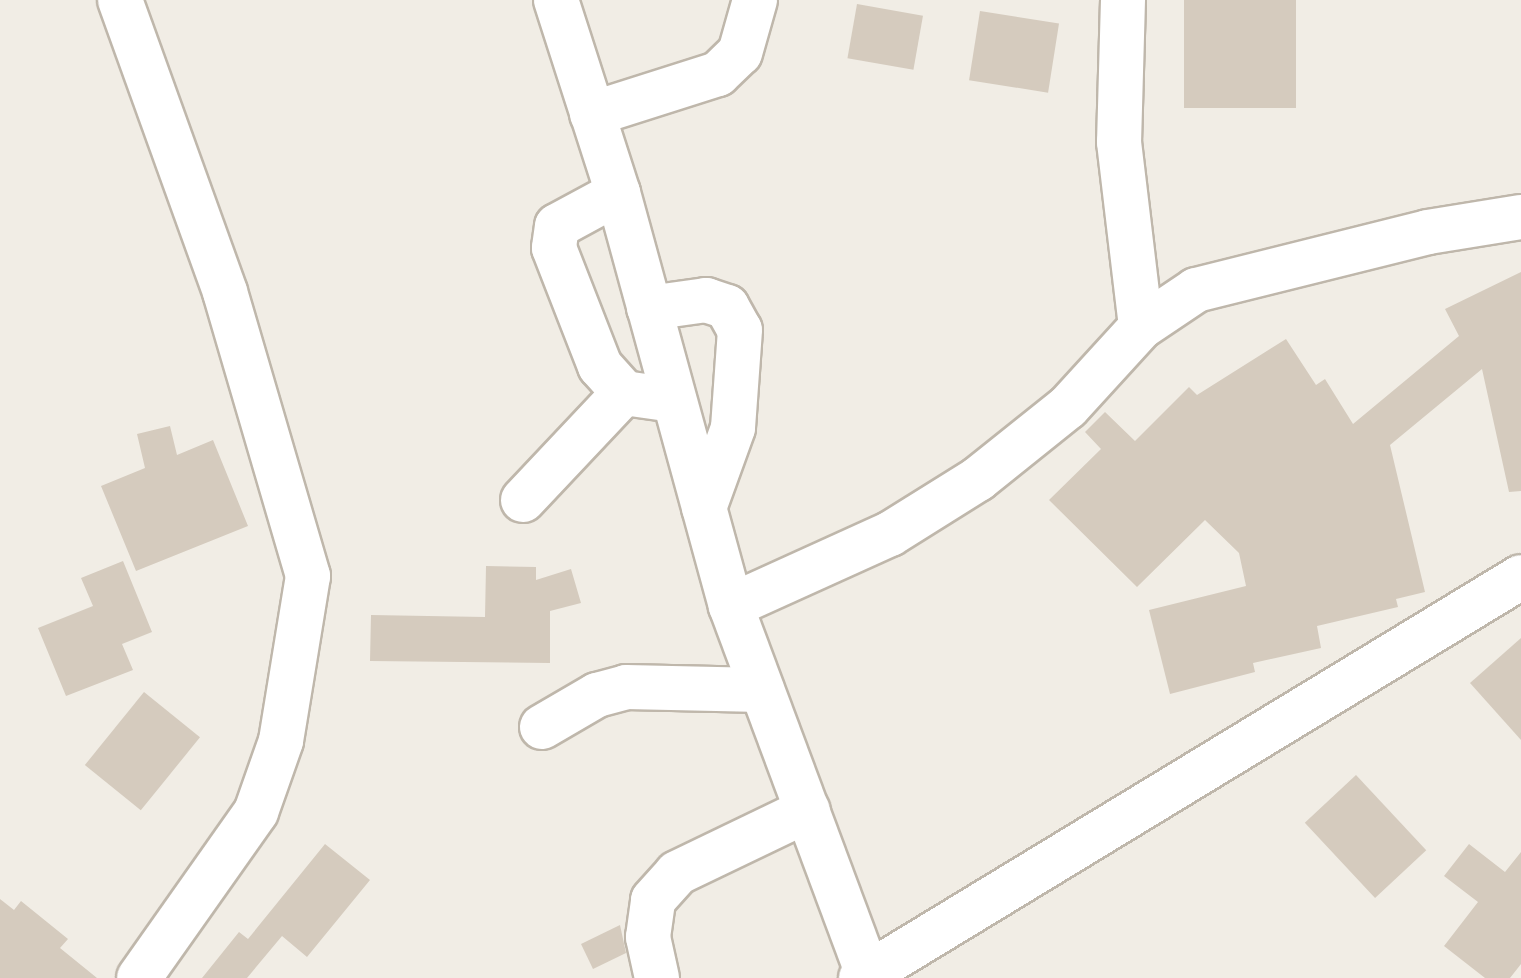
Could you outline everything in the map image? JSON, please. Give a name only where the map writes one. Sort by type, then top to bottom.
[{"type":"street","points":[[120,0],[225,292],[308,576],[281,741],[256,812],[139,978]]},
{"type":"street","points":[[556,0],[618,193],[731,606],[808,810],[865,976],[1521,577]]},
{"type":"street","points":[[592,114],[718,74],[740,53],[755,0]]},
{"type":"street","points":[[1123,0],[1119,142],[1141,327]]},
{"type":"street","points":[[618,193],[557,226],[554,248],[600,366],[624,393],[674,400]]},
{"type":"street","points":[[731,606],[890,534],[978,479],[1068,407],[1141,327],[1196,290],[1428,232],[1521,217]]},
{"type":"street","points":[[649,308],[706,300],[727,307],[740,330],[733,428],[704,508]]},
{"type":"street","points":[[523,500],[624,393]]},
{"type":"street","points":[[542,727],[597,695],[626,687],[762,690]]},
{"type":"street","points":[[657,978],[648,937],[653,900],[677,873],[808,810]]},
{"type":"building","points":[[1184,0],[1296,0],[1296,108],[1184,108]]},
{"type":"building","points":[[857,4],[923,16],[913,70],[847,58]]},
{"type":"building","points":[[980,11],[1059,24],[1048,93],[969,80]]},
{"type":"building","points":[[1521,272],[1521,491],[1509,492],[1482,369],[1390,445],[1425,592],[1396,599],[1398,607],[1317,626],[1321,648],[1253,663],[1255,672],[1170,694],[1149,610],[1246,586],[1239,553],[1205,520],[1137,587],[1049,500],[1101,449],[1085,432],[1105,412],[1135,441],[1189,387],[1197,395],[1286,339],[1316,385],[1325,379],[1353,424],[1459,336],[1445,309]]},
{"type":"building","points":[[170,426],[177,455],[213,440],[248,526],[136,571],[101,486],[145,468],[137,434]]},
{"type":"building","points":[[123,561],[152,632],[122,644],[133,670],[66,696],[38,628],[93,606],[81,578]]},
{"type":"building","points":[[486,566],[536,567],[536,580],[571,569],[581,603],[550,611],[550,663],[370,661],[371,615],[485,617]]},
{"type":"building","points":[[1521,638],[1521,740],[1470,683]]},
{"type":"building","points":[[144,692],[200,737],[141,810],[85,765]]},
{"type":"building","points":[[1356,775],[1426,850],[1375,898],[1305,823]]},
{"type":"building","points":[[325,844],[370,880],[307,957],[282,936],[247,978],[202,978],[239,932],[248,939]]},
{"type":"building","points":[[1469,844],[1505,872],[1521,852],[1521,964],[1510,978],[1485,978],[1444,946],[1478,902],[1444,876]]},
{"type":"building","points":[[0,899],[14,910],[21,901],[68,939],[60,948],[97,978],[0,978]]},
{"type":"building","points":[[620,925],[626,953],[593,969],[581,944]]}]
